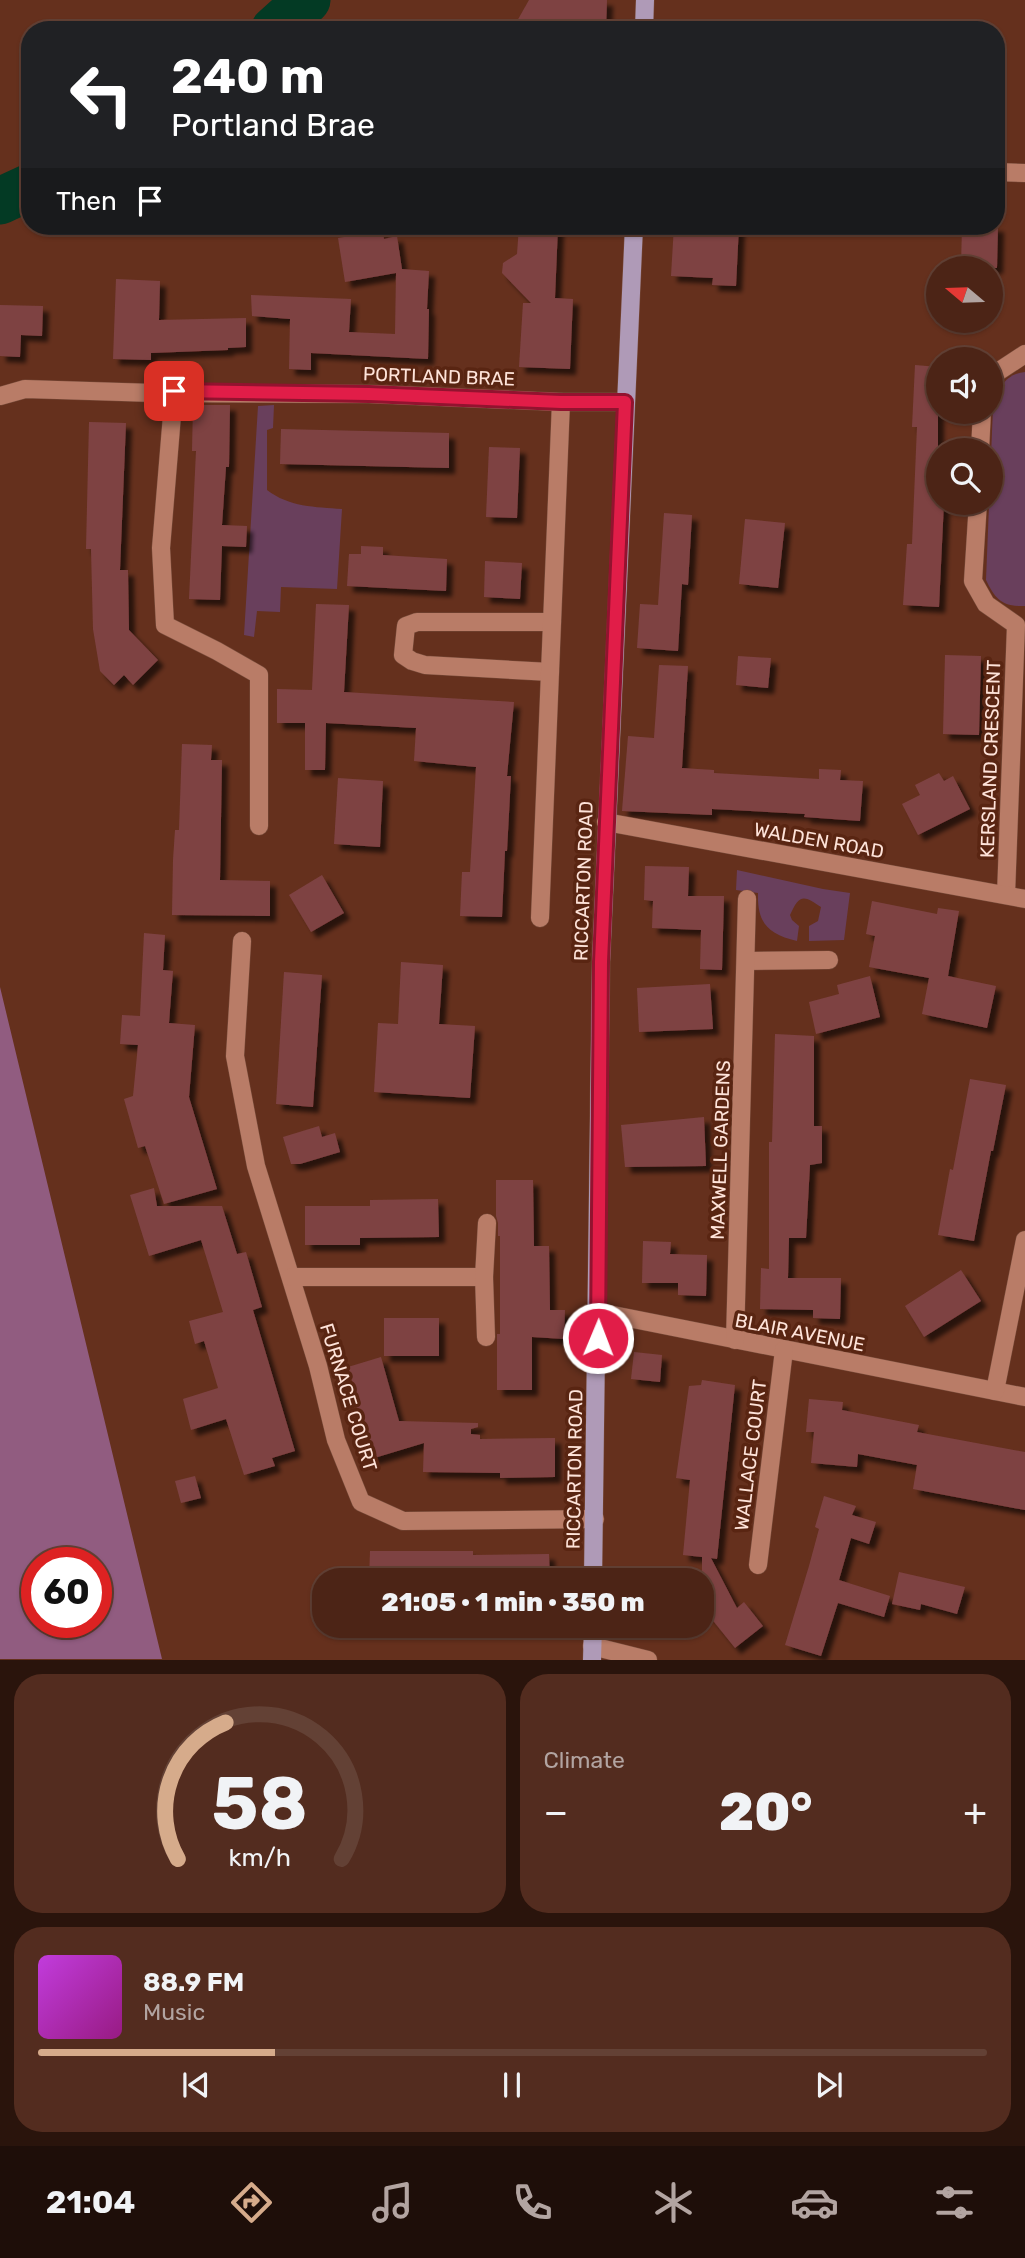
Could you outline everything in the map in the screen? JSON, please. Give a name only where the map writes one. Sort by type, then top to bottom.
[{"type":"main road","points":[[644,21],[645,0]]},
{"type":"main road","name":"RICCARTON ROAD","points":[[593,1568],[601,962],[634,235]]},
{"type":"street","points":[[1005,172],[1025,173]]},
{"type":"street","points":[[1003,368],[1025,354]]},
{"type":"street","name":"PORTLAND BRAE","points":[[0,396],[25,389],[154,393],[369,394],[625,402]]},
{"type":"street","points":[[174,391],[161,548],[165,625],[259,675],[259,826]]},
{"type":"street","points":[[540,918],[561,402]]},
{"type":"street","name":"KERSLAND CRESCENT","points":[[977,515],[974,581],[986,604],[1020,623],[1006,895]]},
{"type":"street","points":[[551,672],[425,665],[403,655],[406,626],[417,622],[552,622]]},
{"type":"street","name":"WALDEN ROAD","points":[[606,822],[1025,899]]},
{"type":"street","name":"MAXWELL GARDENS","points":[[735,1340],[747,899]]},
{"type":"street","name":"FURNACE COURT","points":[[242,941],[235,1056],[256,1166],[318,1366],[336,1440],[361,1502],[403,1521],[595,1519]]},
{"type":"street","points":[[746,961],[829,961]]},
{"type":"street","points":[[486,1336],[484,1277],[487,1223]]},
{"type":"street","points":[[995,1391],[1025,1240]]},
{"type":"street","points":[[291,1277],[484,1277]]},
{"type":"street","name":"BLAIR AVENUE","points":[[598,1312],[1025,1397]]},
{"type":"street","name":"WALLACE COURT","points":[[758,1565],[784,1350]]},
{"type":"street","points":[[592,1653],[648,1660]]},
{"type":"shaded area","points":[[1025,372],[1025,606],[1010,605],[1000,600],[986,580],[989,515],[1003,515],[1003,438],[992,438],[992,424],[1003,424],[1003,384],[1018,373]]},
{"type":"shaded area","points":[[274,405],[273,428],[267,430],[267,490],[293,503],[342,509],[337,589],[281,587],[280,612],[257,611],[254,637],[244,635],[258,406]]},
{"type":"shaded area","points":[[737,870],[850,893],[844,940],[809,941],[809,926],[818,921],[821,907],[806,899],[796,903],[790,915],[799,926],[797,941],[772,931],[760,913],[758,893],[736,890]]},
{"type":"shaded area","points":[[0,987],[162,1659],[0,1659]]},
{"type":"building","points":[[529,0],[607,0],[606,21],[517,21]]},
{"type":"building","points":[[384,235],[384,239],[397,236],[402,269],[429,271],[428,359],[311,353],[311,370],[289,369],[290,319],[252,316],[251,295],[351,299],[349,332],[395,334],[396,273],[345,282],[338,238]]},
{"type":"building","points":[[518,235],[558,235],[555,298],[573,299],[570,369],[519,367],[523,303],[531,303],[502,273],[503,263],[517,254]]},
{"type":"building","points":[[673,235],[739,235],[736,286],[712,285],[713,278],[671,276]]},
{"type":"building","points":[[962,235],[998,235],[997,256],[961,256]]},
{"type":"building","points":[[116,279],[160,281],[159,320],[246,318],[246,347],[151,353],[151,360],[113,359]]},
{"type":"building","points":[[0,305],[43,306],[42,336],[21,335],[20,357],[0,356]]},
{"type":"building","points":[[915,365],[926,366],[926,424],[938,424],[938,438],[926,438],[926,515],[943,515],[939,607],[903,605],[907,544],[912,544],[917,427],[912,427]]},
{"type":"building","points":[[193,405],[230,405],[229,467],[226,467],[222,525],[247,526],[246,547],[222,546],[220,600],[189,599],[196,451],[192,451]]},
{"type":"building","points":[[89,422],[126,423],[120,570],[128,570],[129,630],[158,660],[133,685],[124,675],[114,685],[100,671],[93,629],[91,549],[86,549]]},
{"type":"building","points":[[281,429],[449,433],[449,468],[280,464]]},
{"type":"building","points":[[489,447],[520,448],[517,518],[486,517]]},
{"type":"building","points":[[664,513],[692,515],[688,585],[682,584],[678,651],[637,648],[640,604],[658,605]]},
{"type":"building","points":[[745,519],[785,523],[778,588],[739,584]]},
{"type":"building","points":[[361,546],[383,547],[383,555],[447,559],[446,591],[347,586],[349,554],[361,554]]},
{"type":"building","points":[[485,561],[522,563],[520,599],[484,597]]},
{"type":"building","points":[[316,604],[349,605],[344,692],[514,702],[507,776],[511,776],[502,917],[460,916],[462,872],[470,872],[476,767],[414,761],[416,728],[326,723],[325,770],[305,770],[305,723],[277,723],[277,689],[312,690]]},
{"type":"building","points":[[945,655],[981,656],[979,735],[943,734]]},
{"type":"building","points":[[738,656],[771,658],[768,688],[736,685]]},
{"type":"building","points":[[659,665],[688,666],[682,768],[714,770],[714,773],[819,779],[819,769],[841,770],[840,780],[863,781],[860,821],[804,817],[805,814],[712,809],[712,815],[622,811],[628,736],[654,738]]},
{"type":"building","points":[[182,744],[212,745],[211,760],[222,760],[220,880],[270,881],[270,916],[172,915],[173,860],[175,830],[179,830]]},
{"type":"building","points":[[939,773],[944,781],[953,776],[970,809],[918,835],[902,804],[920,795],[915,785]]},
{"type":"building","points":[[338,778],[383,781],[380,847],[334,844]]},
{"type":"building","points":[[645,866],[689,867],[688,896],[724,896],[722,970],[700,969],[701,930],[652,928],[653,901],[644,900]]},
{"type":"building","points":[[322,875],[344,913],[311,932],[289,895]]},
{"type":"building","points":[[872,901],[937,914],[938,908],[959,911],[948,976],[996,986],[987,1028],[922,1014],[929,978],[869,967],[875,936],[866,934]]},
{"type":"building","points":[[144,933],[165,935],[163,970],[173,971],[169,1023],[195,1025],[189,1097],[217,1189],[164,1204],[145,1146],[138,1148],[124,1099],[133,1096],[138,1045],[120,1044],[122,1015],[140,1016]]},
{"type":"building","points":[[401,962],[443,965],[439,1024],[475,1026],[470,1098],[374,1092],[378,1023],[398,1024]]},
{"type":"building","points":[[284,972],[322,975],[313,1107],[276,1104]]},
{"type":"building","points":[[870,976],[880,1017],[816,1034],[809,1002],[839,994],[837,985]]},
{"type":"building","points":[[710,984],[713,1029],[639,1032],[637,988]]},
{"type":"building","points":[[775,1034],[814,1036],[814,1126],[822,1126],[822,1163],[810,1165],[806,1238],[789,1238],[788,1278],[841,1278],[840,1319],[813,1318],[813,1310],[760,1309],[761,1268],[769,1269],[769,1142],[772,1142]]},
{"type":"building","points":[[970,1079],[1006,1085],[974,1241],[938,1235]]},
{"type":"building","points":[[704,1117],[706,1166],[625,1167],[621,1125]]},
{"type":"building","points":[[319,1126],[322,1137],[335,1133],[340,1152],[300,1164],[291,1164],[283,1137]]},
{"type":"building","points":[[496,1180],[533,1180],[534,1246],[549,1246],[550,1310],[565,1310],[564,1339],[532,1337],[532,1390],[497,1390],[500,1236],[496,1216]]},
{"type":"building","points":[[154,1188],[157,1206],[222,1206],[237,1254],[246,1252],[262,1307],[253,1310],[295,1451],[272,1458],[275,1466],[244,1475],[226,1419],[191,1430],[183,1399],[218,1388],[204,1341],[195,1344],[189,1321],[223,1312],[201,1240],[149,1256],[130,1195]]},
{"type":"building","points":[[438,1199],[439,1237],[360,1238],[360,1245],[305,1245],[305,1206],[370,1206],[370,1200]]},
{"type":"building","points":[[643,1241],[671,1242],[670,1254],[707,1255],[706,1296],[678,1295],[678,1283],[642,1283]]},
{"type":"building","points":[[961,1270],[981,1301],[924,1337],[905,1306]]},
{"type":"building","points":[[384,1318],[439,1318],[439,1356],[384,1356]]},
{"type":"building","points":[[634,1352],[662,1355],[660,1382],[631,1379]]},
{"type":"building","points":[[381,1357],[399,1421],[478,1423],[478,1427],[471,1429],[471,1434],[480,1435],[480,1439],[555,1438],[555,1477],[500,1478],[500,1473],[423,1472],[424,1443],[371,1459],[351,1388],[354,1388],[348,1367]]},
{"type":"building","points":[[702,1380],[735,1385],[717,1559],[711,1558],[737,1608],[744,1602],[763,1626],[735,1648],[714,1622],[714,1568],[702,1568],[702,1557],[683,1555],[690,1480],[676,1478],[689,1386],[701,1385]]},
{"type":"building","points":[[809,1399],[843,1402],[842,1410],[919,1425],[917,1432],[1025,1452],[1025,1510],[913,1489],[917,1465],[858,1454],[857,1467],[811,1463],[814,1432],[806,1432]]},
{"type":"building","points":[[195,1476],[201,1498],[181,1503],[175,1481]]},
{"type":"building","points":[[824,1496],[856,1506],[852,1515],[876,1522],[869,1544],[851,1538],[839,1580],[890,1596],[884,1617],[838,1603],[821,1656],[785,1645],[819,1529],[815,1527]]},
{"type":"building","points":[[370,1551],[473,1551],[473,1555],[549,1554],[550,1568],[369,1568]]},
{"type":"building","points":[[899,1572],[965,1587],[957,1614],[921,1604],[920,1610],[892,1604]]},
{"type":"waterway","points":[[284,21],[307,0]]},
{"type":"waterway","points":[[0,201],[21,191]]},
{"type":"route","points":[[174,391],[625,402],[601,962],[598,1338]]}]
